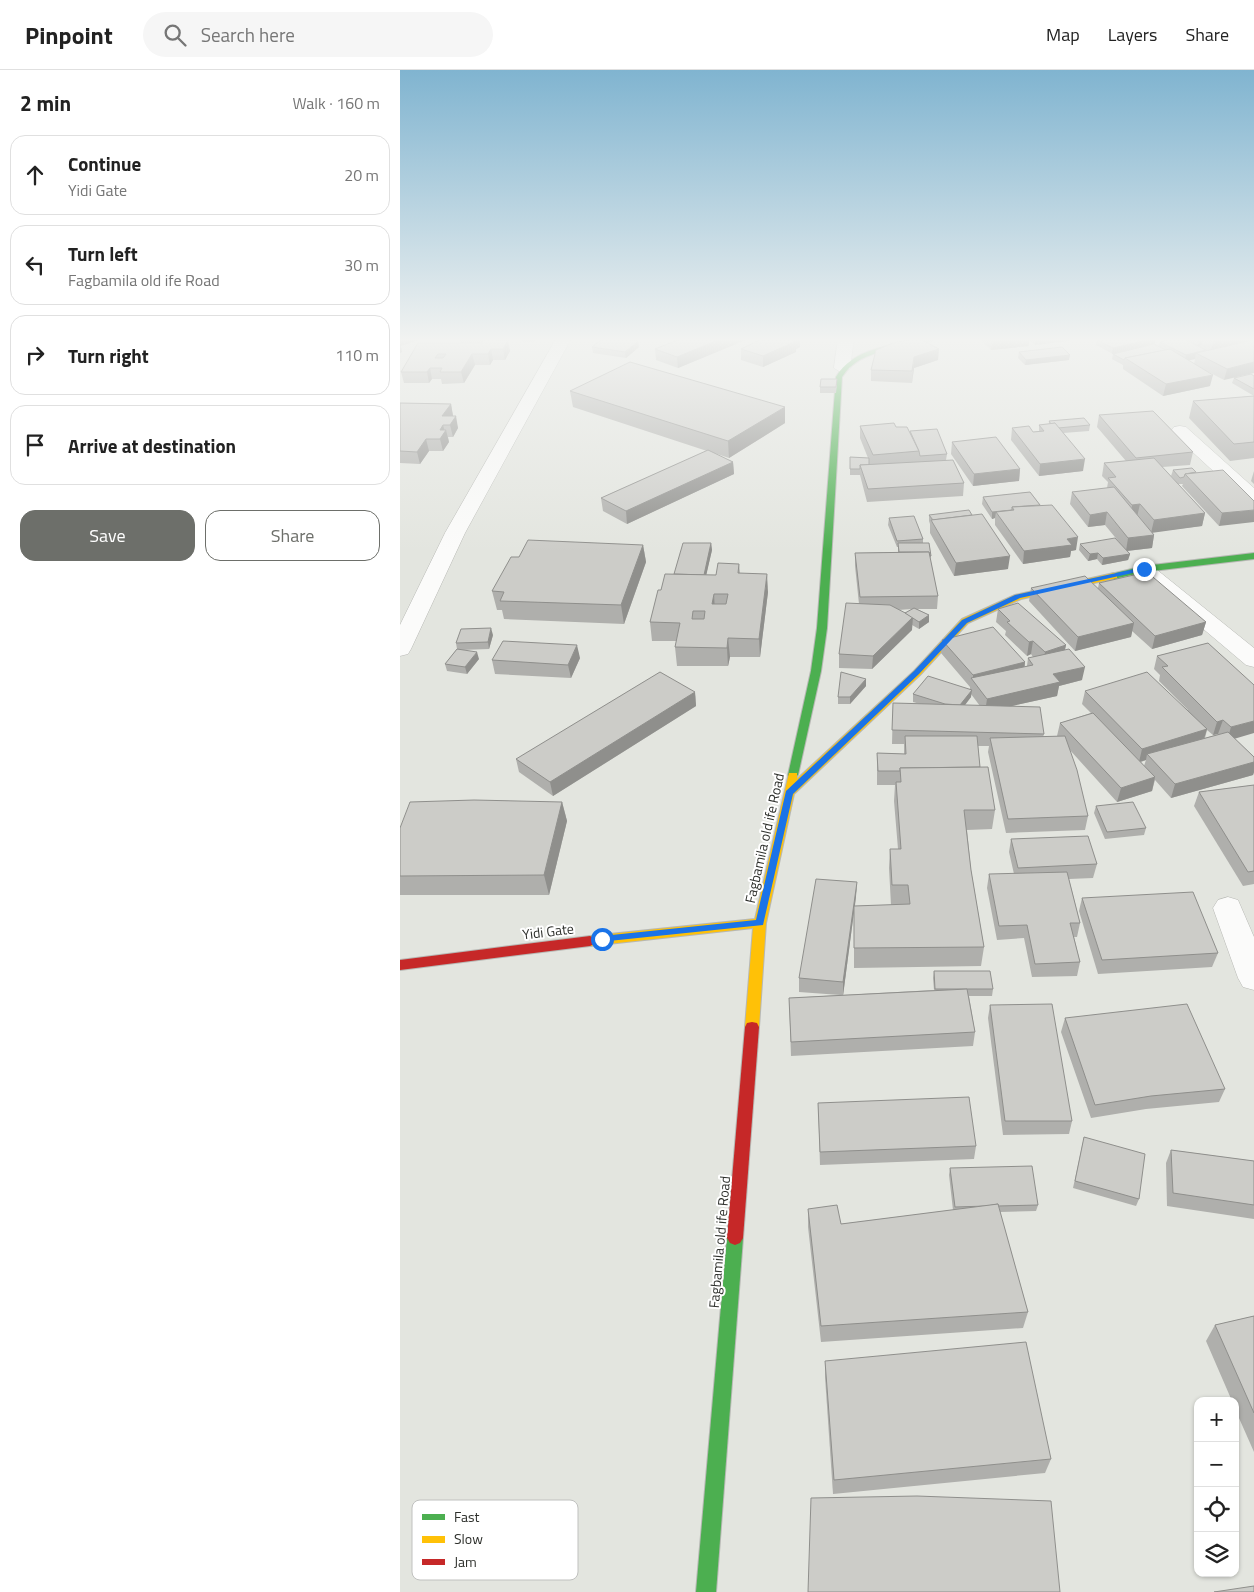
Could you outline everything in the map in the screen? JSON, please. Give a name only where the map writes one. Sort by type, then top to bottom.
[{"type":"street","points":[[400,649],[455,533],[524,410]]},
{"type":"street","name":"Fagbamila old ife Road","points":[[706,1592],[760,923],[818,654],[836,410]]},
{"type":"street","points":[[1180,431],[1254,498]]},
{"type":"street","points":[[789,793],[916,672],[964,621],[1018,596],[1144,569],[1254,556]]},
{"type":"street","points":[[1144,569],[1254,660]]},
{"type":"street","points":[[1228,908],[1254,978]]},
{"type":"street","name":"Yidi Gate","points":[[400,965],[602,939],[760,923]]},
{"type":"building","points":[[400,410],[446,410],[442,416],[456,416],[450,425],[443,425],[440,430],[446,430],[440,439],[426,439],[417,452],[400,451]]},
{"type":"building","points":[[630,410],[780,410],[728,441]]},
{"type":"building","points":[[1202,410],[1254,410],[1254,442],[1234,444]]},
{"type":"building","points":[[1153,411],[1193,452],[1136,458],[1099,415]]},
{"type":"building","points":[[1084,418],[1090,425],[1058,428],[1055,423],[1051,424],[1049,421]]},
{"type":"building","points":[[894,423],[896,427],[907,427],[919,451],[873,455],[860,426]]},
{"type":"building","points":[[1055,423],[1085,459],[1040,464],[1012,428],[1029,426],[1033,432],[1044,431],[1039,425]]},
{"type":"building","points":[[937,429],[947,454],[920,456],[910,431]]},
{"type":"building","points":[[996,437],[1020,469],[974,474],[952,442]]},
{"type":"building","points":[[708,450],[733,462],[626,511],[601,498]]},
{"type":"building","points":[[850,457],[869,458],[869,465],[860,465],[860,469],[850,469]]},
{"type":"building","points":[[1154,458],[1205,513],[1154,520],[1140,504],[1132,505],[1108,478],[1116,477],[1104,463]]},
{"type":"building","points":[[953,460],[964,483],[868,489],[860,465]]},
{"type":"building","points":[[1192,468],[1196,472],[1185,474],[1184,477],[1180,478],[1173,470]]},
{"type":"building","points":[[1223,470],[1254,501],[1254,510],[1222,513],[1185,474]]},
{"type":"building","points":[[1114,487],[1154,535],[1128,538],[1107,512],[1090,515],[1072,492]]},
{"type":"building","points":[[1030,492],[1040,505],[1012,507],[1012,510],[992,512],[983,497]]},
{"type":"building","points":[[1052,505],[1078,537],[1067,539],[1072,545],[1024,551],[996,512],[1014,510],[1012,507]]},
{"type":"building","points":[[969,510],[972,515],[933,520],[929,515]]},
{"type":"building","points":[[982,514],[1010,556],[956,563],[931,520]]},
{"type":"building","points":[[914,516],[923,539],[897,541],[889,518]]},
{"type":"building","points":[[1115,538],[1130,554],[1103,558],[1098,553],[1090,554],[1080,544]]},
{"type":"building","points":[[528,540],[643,545],[621,605],[500,601],[504,592],[492,591],[511,557],[519,557]]},
{"type":"building","points":[[683,543],[711,543],[704,575],[674,574]]},
{"type":"building","points":[[898,543],[929,543],[931,556],[929,552],[899,552]]},
{"type":"building","points":[[929,552],[938,596],[860,597],[855,553]]},
{"type":"building","points":[[718,563],[739,564],[738,573],[767,574],[759,639],[728,638],[727,648],[675,647],[680,623],[650,622],[658,590],[661,590],[665,574],[716,575]],"holes":[[[714,594],[728,594],[726,604],[712,604]],[[693,611],[705,611],[704,619],[692,619]]]},
{"type":"building","points":[[1147,572],[1206,622],[1155,636],[1099,583]]},
{"type":"building","points":[[1085,576],[1134,623],[1078,637],[1031,588]]},
{"type":"building","points":[[846,603],[890,605],[913,617],[873,656],[839,654]]},
{"type":"building","points":[[1018,603],[1066,645],[1045,652],[1033,641],[1029,642],[1007,622],[1010,621],[998,609]]},
{"type":"building","points":[[914,608],[929,615],[919,622],[905,613]]},
{"type":"building","points":[[993,627],[1025,662],[973,675],[942,640]]},
{"type":"building","points":[[491,628],[488,642],[456,643],[461,629]]},
{"type":"building","points":[[503,641],[577,645],[568,665],[492,660]]},
{"type":"building","points":[[1208,643],[1254,685],[1254,721],[1231,727],[1223,720],[1217,722],[1162,667],[1168,666],[1157,656]]},
{"type":"building","points":[[457,649],[477,652],[465,667],[445,664]]},
{"type":"building","points":[[1069,649],[1085,667],[1053,674],[1060,682],[987,699],[971,678],[1033,665],[1028,658]]},
{"type":"building","points":[[660,672],[695,692],[550,782],[516,759]]},
{"type":"building","points":[[841,672],[866,679],[850,697],[838,697]]},
{"type":"building","points":[[1147,672],[1207,729],[1142,749],[1085,691]]},
{"type":"building","points":[[928,676],[972,690],[960,705],[945,704],[913,694]]},
{"type":"building","points":[[893,703],[1040,707],[1044,734],[892,730]]},
{"type":"building","points":[[1093,713],[1155,777],[1121,788],[1060,723]]},
{"type":"building","points":[[1228,732],[1254,757],[1254,762],[1175,784],[1147,754]]},
{"type":"building","points":[[905,736],[977,736],[980,767],[900,768],[900,771],[878,771],[877,753],[906,754]]},
{"type":"building","points":[[1065,736],[1077,770],[1088,816],[1008,819],[990,738]]},
{"type":"building","points":[[988,767],[995,810],[964,810],[971,870],[984,947],[854,948],[854,906],[910,904],[908,885],[892,885],[890,849],[901,849],[896,782],[901,782],[900,768]]},
{"type":"building","points":[[1254,785],[1254,871],[1248,872],[1199,792]]},
{"type":"building","points":[[474,800],[562,802],[544,875],[400,876],[400,828],[410,802]]},
{"type":"building","points":[[1133,802],[1146,828],[1107,832],[1096,806]]},
{"type":"building","points":[[1088,836],[1097,864],[1018,868],[1011,839]]},
{"type":"building","points":[[1067,872],[1080,923],[1070,923],[1080,962],[1035,964],[1027,925],[999,926],[989,874]]},
{"type":"building","points":[[816,879],[857,882],[843,982],[799,978]]},
{"type":"building","points":[[1193,892],[1218,953],[1102,960],[1082,898]]},
{"type":"building","points":[[934,971],[990,971],[993,989],[935,989]]},
{"type":"building","points":[[967,989],[975,1032],[791,1042],[789,998]]},
{"type":"building","points":[[1052,1004],[1072,1121],[1005,1121],[990,1005]]},
{"type":"building","points":[[1187,1004],[1225,1089],[1151,1096],[1095,1105],[1065,1018]]},
{"type":"building","points":[[969,1097],[976,1146],[820,1152],[818,1103]]},
{"type":"building","points":[[1084,1137],[1145,1154],[1139,1199],[1075,1181]]},
{"type":"building","points":[[1171,1150],[1254,1161],[1254,1205],[1173,1193]]},
{"type":"building","points":[[1032,1166],[1038,1205],[998,1206],[998,1204],[955,1207],[950,1168]]},
{"type":"building","points":[[998,1204],[1028,1312],[821,1326],[808,1209],[837,1205],[841,1224]]},
{"type":"building","points":[[1254,1316],[1254,1413],[1215,1325]]},
{"type":"building","points":[[1026,1342],[1051,1459],[834,1480],[825,1361]]},
{"type":"building","points":[[917,1496],[1051,1501],[1060,1592],[808,1592],[811,1498]]},
{"type":"building","points":[[1254,1586],[1254,1592],[1214,1592]]},
{"type":"traffic: fast","points":[[793,775],[816,671],[822,628],[837,410]]},
{"type":"traffic: fast","points":[[1114,576],[1144,569],[1254,556]]},
{"type":"traffic: fast","points":[[706,1592],[735,1238]]},
{"type":"traffic: slow","points":[[789,793],[917,673],[965,621],[1018,597],[1114,576]]},
{"type":"traffic: slow","points":[[752,1027],[760,923],[793,775]]},
{"type":"traffic: slow","points":[[590,941],[760,923]]},
{"type":"traffic: jam","points":[[400,965],[590,941]]},
{"type":"traffic: jam","points":[[735,1238],[752,1027]]},
{"type":"route","points":[[602,939],[760,923],[789,793],[916,672],[964,621],[1018,596],[1144,569]]}]
